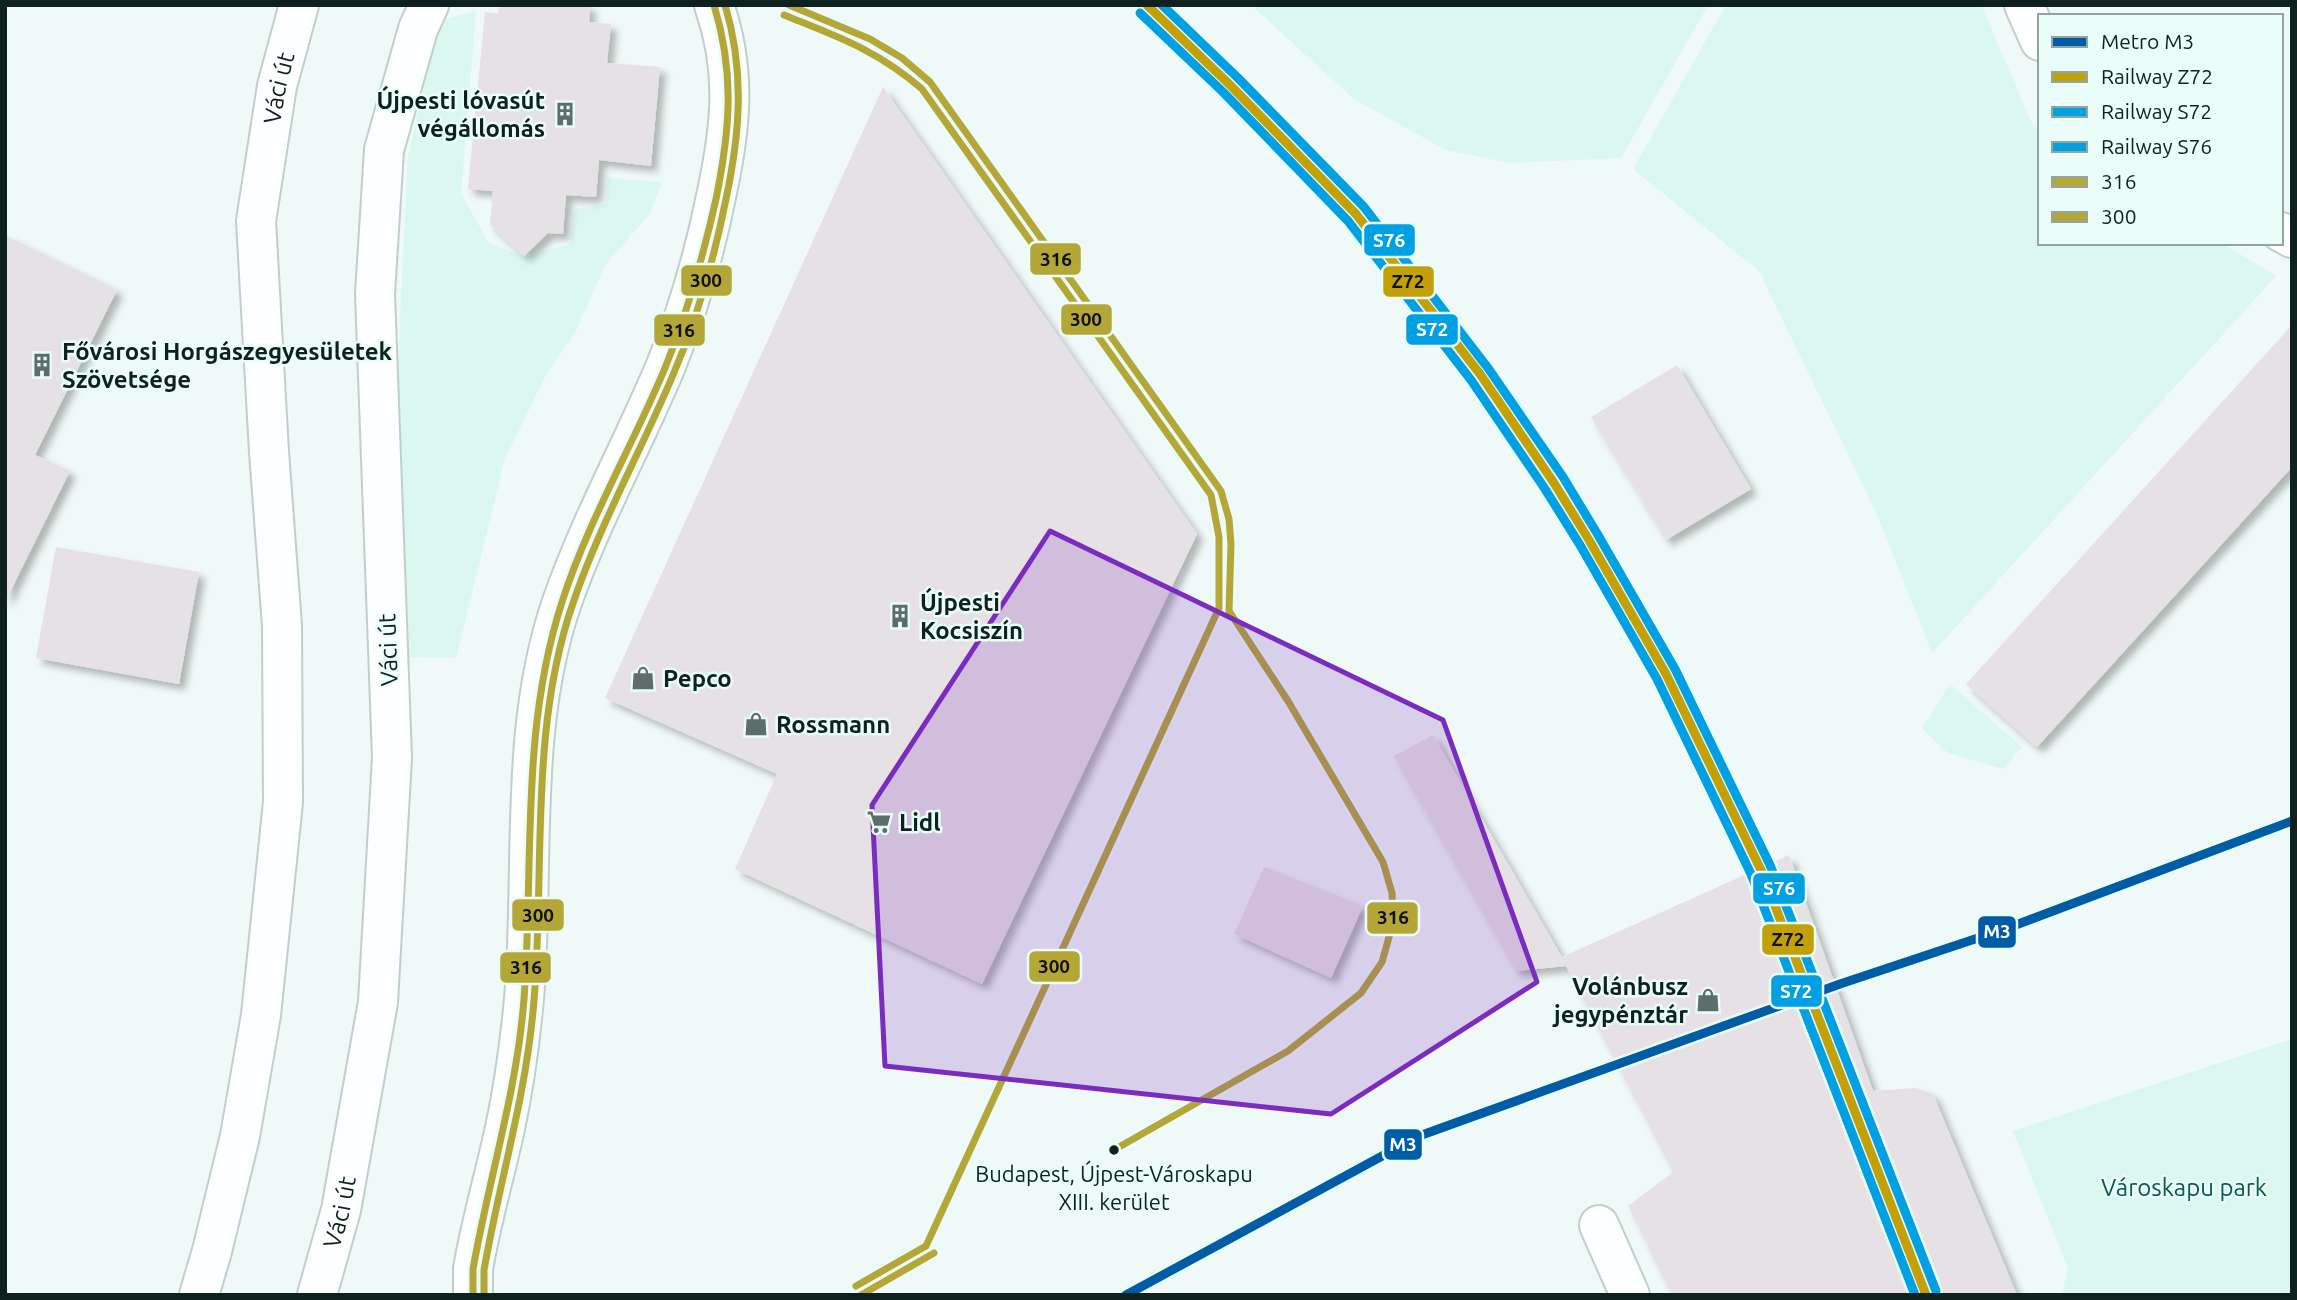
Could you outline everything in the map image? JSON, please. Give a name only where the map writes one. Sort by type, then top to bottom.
[{"type":"main road","name":"Váci út","points":[[199,1295],[240,1136],[256,1042],[282,802],[282,626],[256,221],[277,86],[299,5]]},
{"type":"main road","name":"Váci út","points":[[317,1295],[341,1210],[378,1002],[392,758],[375,294],[384,150],[418,29],[429,5]]},
{"type":"main road","points":[[473,1295],[473,1269],[479,1233],[505,1128],[519,1045],[527,955],[533,756],[548,652],[561,603],[684,318],[712,217],[730,114],[730,74],[725,41],[714,5]]},
{"type":"main road","points":[[2025,5],[2038,36]]},
{"type":"main road","points":[[1599,1225],[1630,1295]]},
{"type":"highlighted area","points":[[1050,531],[1443,720],[1537,982],[1331,1114],[885,1066],[872,805]]},
{"type":"green space","points":[[1251,5],[1708,5],[1621,158],[1509,163],[1446,150],[1354,99]]},
{"type":"green space","points":[[1726,5],[1981,5],[2033,126],[2038,129],[2038,245],[2225,245],[2276,276],[1932,653],[1876,512],[1759,271],[1633,169]]},
{"type":"green space","points":[[476,11],[461,193],[488,242],[524,257],[570,244],[574,210],[606,204],[607,178],[662,182],[650,214],[605,265],[576,331],[547,373],[505,458],[456,658],[410,657],[397,419],[408,156],[439,21]]},
{"type":"green space","points":[[1950,684],[2022,747],[2003,769],[1948,753],[1922,728]]},
{"type":"green space","name":"Városkapu park","points":[[2292,1039],[2292,1295],[2062,1295],[2068,1268],[2013,1131]]},
{"type":"building","name":"Újpesti lóvasút végállomás","points":[[499,5],[590,5],[589,22],[611,24],[607,63],[660,67],[651,166],[599,160],[596,197],[566,195],[563,234],[548,233],[524,256],[490,224],[493,191],[468,189],[485,12],[498,14]]},
{"type":"building","name":"Újpesti Kocsiszín","points":[[883,87],[1197,534],[982,984],[735,869],[777,774],[605,698]]},
{"type":"building","name":"Fővárosi Horgászegyesületek Szövetsége","points":[[5,235],[117,290],[35,455],[70,471],[5,602]]},
{"type":"building","points":[[2292,325],[2292,467],[2037,747],[1966,684]]},
{"type":"building","points":[[1677,365],[1751,489],[1666,540],[1591,417]]},
{"type":"building","points":[[56,547],[199,572],[179,684],[36,658]]},
{"type":"building","points":[[1433,735],[1562,957],[1789,855],[1873,1091],[1916,1088],[1933,1094],[2017,1295],[1672,1295],[1628,1206],[1673,1172],[1566,966],[1516,971],[1394,756]]},
{"type":"building","points":[[1264,867],[1363,906],[1331,978],[1234,934]]},
{"type":"metro line","name":"M3","points":[[1126,1295],[1419,1136],[1840,984],[2005,929],[2292,821]]},
{"type":"rail line","name":"Z72","points":[[1147,5],[1230,85],[1356,214],[1480,374],[1589,540],[1666,674],[1761,870],[1926,1295]]},
{"type":"rail line","name":"S76","points":[[1162,5],[1238,78],[1364,207],[1488,368],[1563,477],[1598,535],[1675,669],[1770,865],[1936,1291]]},
{"type":"rail line","name":"S72","points":[[1140,13],[1223,92],[1348,221],[1471,380],[1580,545],[1657,679],[1751,874],[1915,1295]]},
{"type":"transit line","name":"316","points":[[473,1295],[473,1269],[479,1235],[509,1101],[520,1033],[527,949],[534,749],[549,651],[562,602],[584,542],[673,348],[706,242],[725,149],[728,102],[725,55],[714,5]]},
{"type":"transit line","name":"300","points":[[484,1295],[484,1270],[519,1102],[534,1000],[544,749],[559,651],[573,603],[608,516],[682,354],[716,244],[735,150],[738,102],[736,54],[725,5]]},
{"type":"transit line","name":"316","points":[[789,5],[870,39],[902,58],[930,82],[1221,491],[1229,519],[1231,544],[1229,611],[1288,701],[1383,862],[1392,893],[1393,923],[1382,962],[1361,993],[1288,1051],[1112,1151]]},
{"type":"transit line","name":"300","points":[[784,15],[873,54],[922,89],[1211,495],[1219,537],[1219,608],[926,1246],[856,1286]]},
{"type":"transit line","name":"316","points":[[861,1295],[934,1253]]},
{"type":"place","name":"Újpesti lóvasút végállomás","points":[[565,114]]},
{"type":"place","name":"Fővárosi Horgászegyesületek Szövetsége","points":[[42,365]]},
{"type":"place","name":"Újpesti Kocsiszín","points":[[900,616]]},
{"type":"place","name":"Pepco","points":[[643,678]]},
{"type":"place","name":"Rossmann","points":[[756,724]]},
{"type":"place","name":"Lidl","points":[[879,822]]},
{"type":"place","name":"Volánbusz jegypénztár","points":[[1708,1000]]},
{"type":"place","name":"Budapest, Újpest-Városkapu XIII. kerület","points":[[1114,1150]]}]
